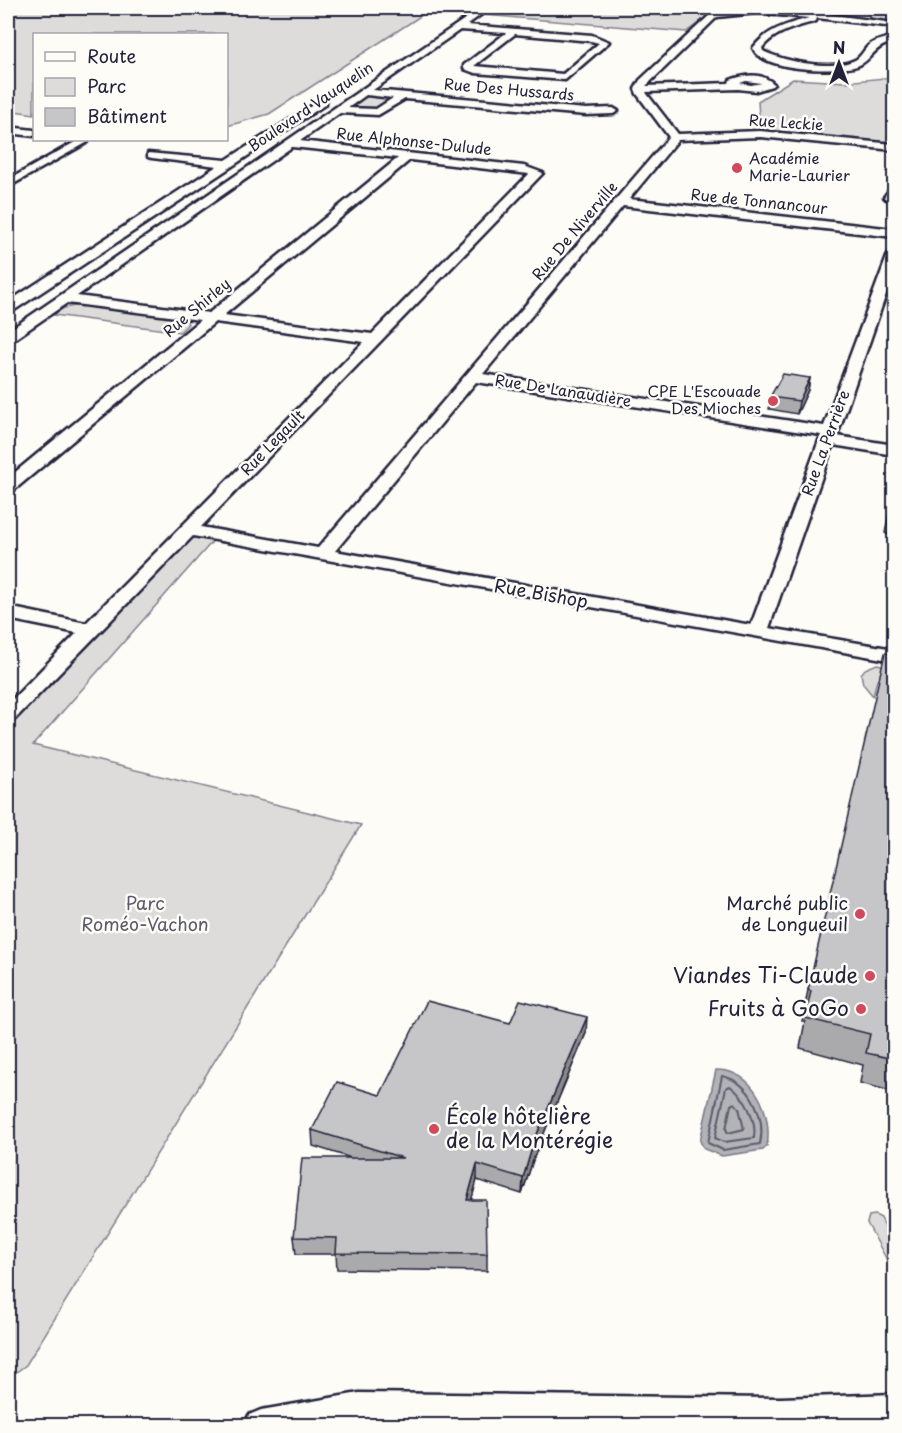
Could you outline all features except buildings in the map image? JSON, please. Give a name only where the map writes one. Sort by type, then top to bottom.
[{"type":"street","name":"Boulevard Vauquelin","points":[[8,338],[486,8]]},
{"type":"street","points":[[640,89],[643,82],[715,15],[757,11],[818,12],[894,25]]},
{"type":"street","points":[[818,12],[760,43],[757,48],[759,53],[774,61],[792,64],[839,65],[858,62],[870,48],[894,39]]},
{"type":"street","points":[[458,27],[592,38],[604,42],[565,76],[537,76],[475,70],[467,67],[513,32]]},
{"type":"street","points":[[640,89],[738,86]]},
{"type":"street","points":[[640,89],[658,118],[675,137]]},
{"type":"street","name":"Rue Des Hussards","points":[[362,92],[586,112],[613,111]]},
{"type":"street","points":[[336,110],[378,112],[403,96]]},
{"type":"street","name":"Boulevard Vauquelin","points":[[8,308],[329,97]]},
{"type":"street","points":[[8,130],[33,133]]},
{"type":"street","name":"Rue Leckie","points":[[675,137],[760,134],[894,147]]},
{"type":"street","name":"Rue De Niverville","points":[[322,555],[675,137]]},
{"type":"street","points":[[8,184],[83,142],[80,141]]},
{"type":"street","name":"Rue Alphonse-Dulude","points":[[288,143],[536,172]]},
{"type":"street","name":"Boulevard Vauquelin","points":[[152,154],[230,164]]},
{"type":"street","name":"Rue Shirley","points":[[8,486],[210,317],[408,156]]},
{"type":"street","points":[[8,171],[26,174]]},
{"type":"street","name":"Rue Legault","points":[[8,715],[537,175],[536,172]]},
{"type":"street","name":"Rue de Tonnancour","points":[[621,202],[894,233]]},
{"type":"street","name":"Rue La Perrière","points":[[758,632],[894,254]]},
{"type":"street","points":[[8,291],[375,339]]},
{"type":"street","name":"Rue De Lanaudière","points":[[473,377],[829,436],[894,450]]},
{"type":"street","name":"Rue Bishop","points":[[188,530],[894,655]]},
{"type":"street","points":[[8,613],[90,630]]},
{"type":"street","points":[[261,1425],[359,1409],[781,1414],[894,1410]]},
{"type":"green space","points":[[8,8],[433,8],[269,114],[228,126],[228,33],[33,33],[33,114],[8,110]]},
{"type":"green space","points":[[495,8],[758,8],[760,10],[713,13],[686,32],[483,15]]},
{"type":"green space","points":[[862,8],[894,8],[894,24],[874,21]]},
{"type":"green space","points":[[894,77],[894,144],[760,131],[758,101],[793,79],[845,82]]},
{"type":"green space","points":[[378,95],[390,99],[374,110],[350,108],[364,97]]},
{"type":"green space","points":[[80,305],[186,318],[188,324],[180,332],[54,315],[64,308]]},
{"type":"green space","name":"Parc Roméo-Vachon","points":[[188,530],[218,535],[33,745],[361,825],[26,1365],[8,1378],[8,719],[90,630]]},
{"type":"green space","points":[[877,664],[894,668],[894,683],[877,680],[873,696],[863,684],[861,674],[865,669]]},
{"type":"green space","points":[[875,1215],[881,1218],[894,1248],[894,1273],[867,1223],[869,1216]]},
{"type":"water","points":[[716,1070],[741,1077],[758,1096],[767,1120],[767,1146],[763,1150],[722,1156],[704,1149],[700,1141]]},
{"type":"place","name":"Académie Marie-Laurier","points":[[737,168]]},
{"type":"place","name":"CPE L'Escouade Des Mioches","points":[[773,401]]},
{"type":"place","name":"Marché public de Longueuil","points":[[860,914]]},
{"type":"place","name":"Viandes Ti-Claude","points":[[870,976]]},
{"type":"place","name":"Fruits à GoGo","points":[[861,1009]]},
{"type":"place","name":"École hôtelière de la Montérégie","points":[[434,1129]]}]
